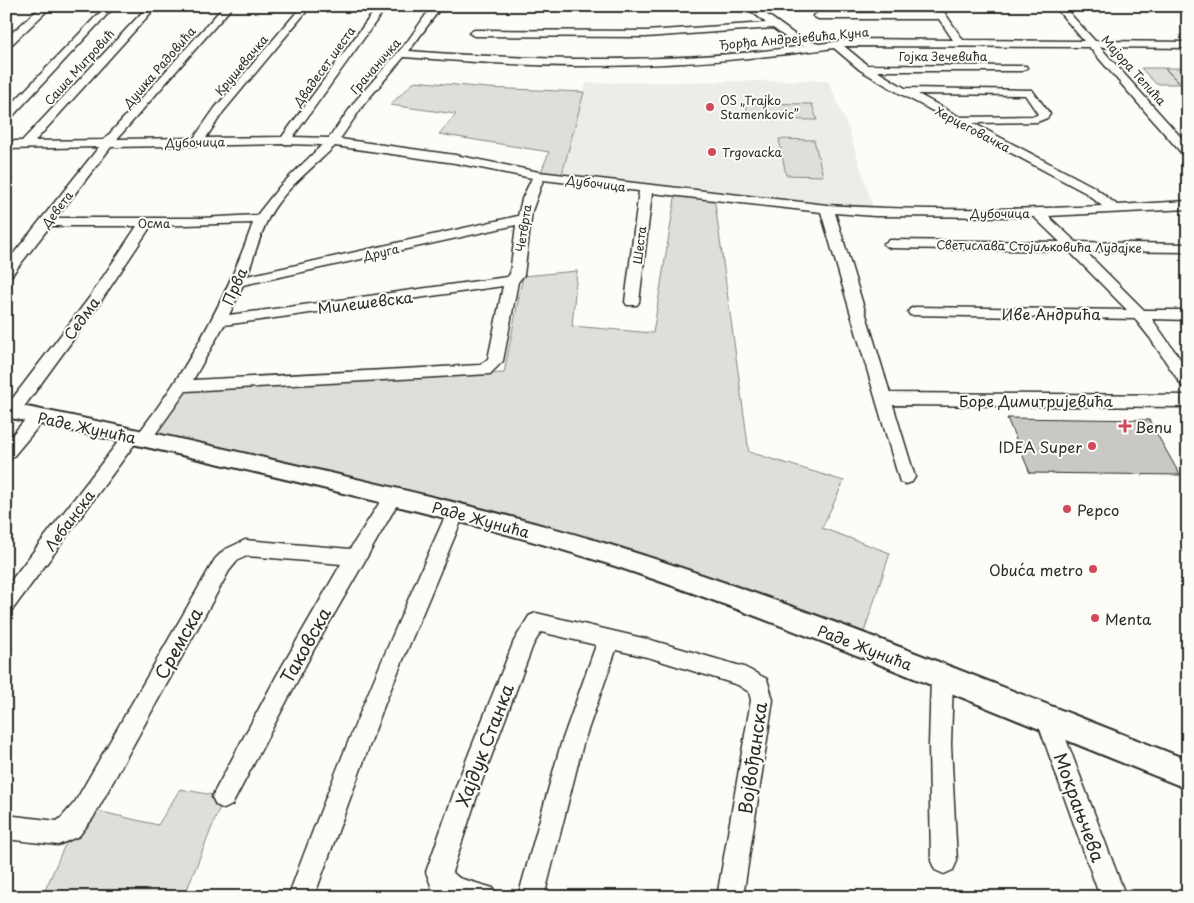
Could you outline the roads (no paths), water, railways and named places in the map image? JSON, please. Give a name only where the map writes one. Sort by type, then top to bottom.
[{"type":"main road","name":"Раде Жунића","points":[[9,410],[393,496],[571,543],[680,578],[942,676],[1188,775]]},
{"type":"street","points":[[6,44],[48,6]]},
{"type":"street","points":[[6,116],[111,6]]},
{"type":"street","name":"Саша Митровић","points":[[25,145],[126,33],[153,6]]},
{"type":"street","name":"Душка Радовића","points":[[108,144],[229,6]]},
{"type":"street","name":"Крушевачка","points":[[197,142],[220,110],[306,6]]},
{"type":"street","name":"Двадесет шеста","points":[[285,140],[383,6]]},
{"type":"street","name":"Грачаничка","points":[[332,142],[360,103],[402,54],[437,6]]},
{"type":"street","points":[[749,6],[797,41]]},
{"type":"street","points":[[935,6],[959,42]]},
{"type":"street","name":"Мајора Тепића","points":[[1058,6],[1188,152]]},
{"type":"street","points":[[818,16],[941,16]]},
{"type":"street","points":[[765,18],[683,24],[472,29],[637,34],[777,25]]},
{"type":"street","points":[[1066,44],[1081,32],[1119,44]]},
{"type":"street","points":[[704,48],[797,41],[819,46]]},
{"type":"street","name":"Ђорђа Андрејевића Куна","points":[[402,54],[522,61],[652,62],[776,53],[854,42],[1188,45]]},
{"type":"street","name":"Херцеговачка","points":[[835,44],[864,68],[955,120],[1090,190],[1114,209]]},
{"type":"street","points":[[1066,44],[1092,51],[1104,58],[1106,52],[1119,44]]},
{"type":"street","points":[[472,49],[521,50]]},
{"type":"street","name":"Гојка Зечевића","points":[[864,68],[1022,68]]},
{"type":"street","points":[[903,91],[1028,92],[1044,114],[1041,118],[955,120]]},
{"type":"street","name":"Дубочица","points":[[6,145],[285,140],[332,142],[455,159],[539,176],[827,209],[875,212],[1037,213],[1188,205]]},
{"type":"street","name":"Прва","points":[[137,438],[182,386],[237,282],[260,219],[281,192],[332,142]]},
{"type":"street","name":"Девета","points":[[6,273],[108,144]]},
{"type":"street","name":"Четврта","points":[[182,386],[484,370],[495,361],[511,281],[517,275],[529,195],[539,176]]},
{"type":"street","name":"Шеста","points":[[632,302],[646,189]]},
{"type":"street","points":[[827,209],[906,477]]},
{"type":"street","points":[[1037,213],[1138,313],[1188,382]]},
{"type":"street","name":"Осма","points":[[46,222],[146,223],[260,219]]},
{"type":"street","name":"Друга","points":[[237,282],[524,219]]},
{"type":"street","name":"Седма","points":[[9,410],[94,301],[146,223]]},
{"type":"street","name":"Светислава Стојиљковића Лудајке","points":[[890,244],[1188,248]]},
{"type":"street","name":"Милешевска","points":[[218,321],[511,281]]},
{"type":"street","name":"Иве Андрића","points":[[915,312],[1188,315]]},
{"type":"street","name":"Боре Димитријевића","points":[[884,399],[1188,401]]},
{"type":"street","points":[[6,454],[37,417]]},
{"type":"street","name":"Лебанска","points":[[6,603],[137,438]]},
{"type":"street","name":"Таковска","points":[[224,797],[267,713],[354,557],[393,496]]},
{"type":"street","points":[[301,897],[331,809],[410,616],[456,512]]},
{"type":"street","name":"Сремска","points":[[6,827],[58,833],[70,826],[84,810],[222,565],[231,555],[245,548],[354,557]]},
{"type":"street","name":"Војвођанска","points":[[536,622],[651,649],[744,677],[759,686],[762,700],[730,897]]},
{"type":"street","name":"Хајдук Станка","points":[[484,897],[449,887],[442,881],[439,872],[474,771],[524,641],[536,622]]},
{"type":"street","points":[[532,897],[572,744],[609,640]]},
{"type":"street","points":[[942,676],[940,746],[944,861]]},
{"type":"street","name":"Мокрањчева","points":[[1047,718],[1113,897]]},
{"type":"place","name":"OS „Trajko Stamenkovic”","points":[[710,107]]},
{"type":"place","name":"Trgovacka","points":[[712,152]]},
{"type":"place","name":"Benu","points":[[1125,426]]},
{"type":"place","name":"IDEA Super","points":[[1092,446]]},
{"type":"place","name":"Pepco","points":[[1067,509]]},
{"type":"place","name":"Obuća metro","points":[[1093,569]]},
{"type":"place","name":"Menta","points":[[1095,618]]}]
